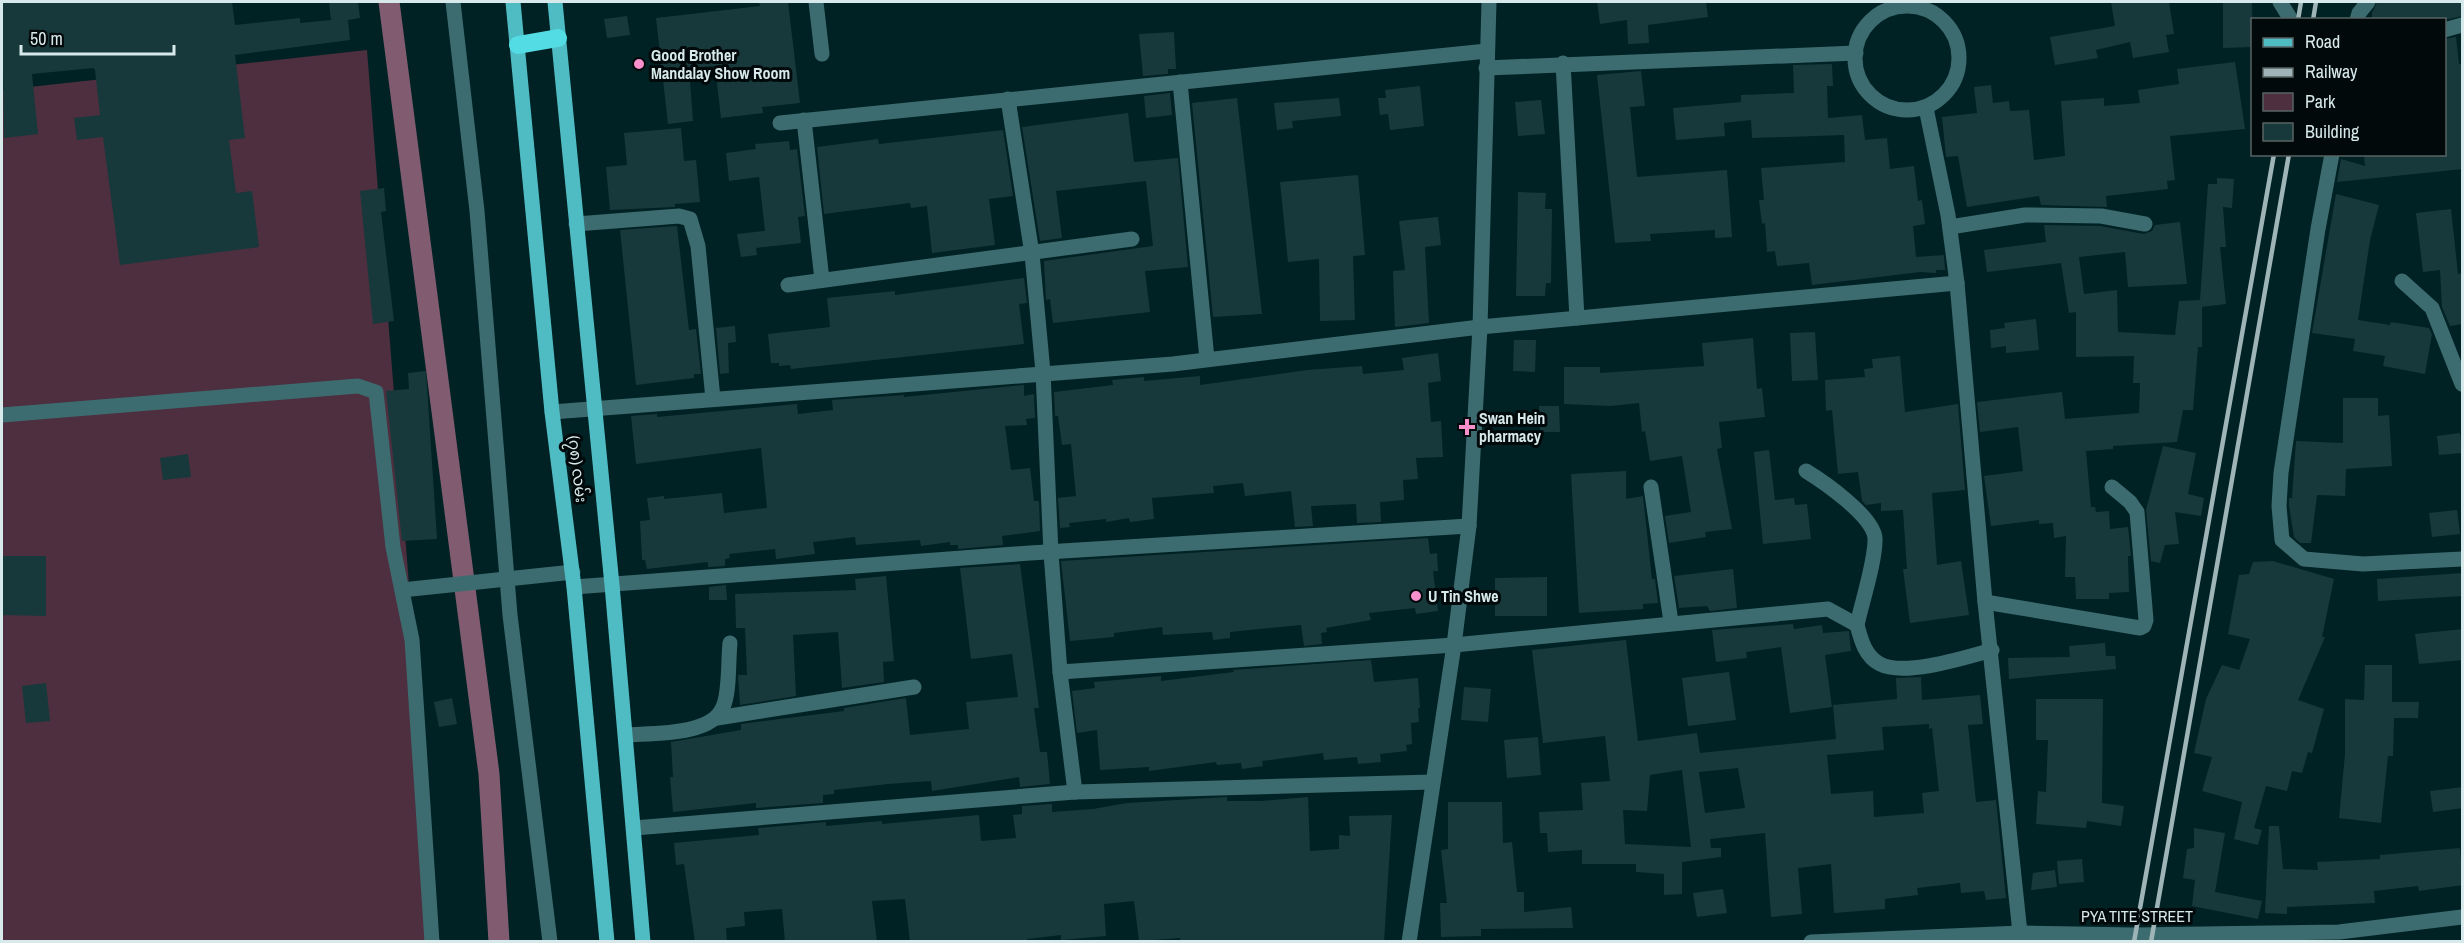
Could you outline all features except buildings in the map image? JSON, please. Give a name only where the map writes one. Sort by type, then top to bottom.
[{"type":"highway","points":[[518,45],[558,38]]},
{"type":"main road","name":"(၇၈) လမ်း","points":[[513,2],[552,412],[574,580],[607,942]]},
{"type":"main road","name":"(၇၈) လမ်း","points":[[555,2],[612,585],[643,942]]},
{"type":"street","points":[[453,2],[477,211],[507,579],[550,942]]},
{"type":"street","points":[[816,2],[822,54]]},
{"type":"street","points":[[1409,942],[1454,645],[1469,526],[1480,327],[1489,2]]},
{"type":"street","points":[[2280,2],[2290,18]]},
{"type":"street","points":[[2358,18],[2367,2]]},
{"type":"street","points":[[1922,5],[1939,17],[1953,32],[1959,51],[1958,72],[1949,90],[1926,108],[1894,108],[1875,100],[1862,84],[1855,65],[1857,45],[1866,27],[1890,6],[1922,5]]},
{"type":"street","points":[[2446,30],[2456,29],[2463,25]]},
{"type":"street","points":[[780,123],[1487,51]]},
{"type":"street","points":[[1486,68],[1563,63],[1856,53]]},
{"type":"street","points":[[1563,63],[1577,318]]},
{"type":"street","points":[[1180,82],[1207,359]]},
{"type":"street","points":[[1008,99],[1032,254],[1043,372],[1051,553],[1060,672],[1075,792]]},
{"type":"street","points":[[1926,108],[1950,227],[1957,283],[1985,602],[1992,650],[2020,933]]},
{"type":"street","points":[[804,120],[822,280]]},
{"type":"street","points":[[2332,156],[2318,230],[2281,474],[2279,506],[2282,540],[2304,559],[2363,564],[2463,559]]},
{"type":"street","points":[[1950,227],[2025,215],[2101,216],[2145,224]]},
{"type":"street","points":[[576,224],[679,216],[690,219],[698,246],[713,399]]},
{"type":"street","points":[[788,285],[1132,239]]},
{"type":"street","points":[[2402,280],[2432,308],[2463,384]]},
{"type":"street","points":[[552,412],[594,407],[908,386],[1043,372],[1207,359],[1480,327],[1957,283]]},
{"type":"street","points":[[2,415],[358,386],[376,393],[393,547],[412,640],[432,942]]},
{"type":"street","points":[[1806,471],[1862,514],[1873,530],[1874,549],[1857,625],[1865,650],[1881,664],[1908,667],[1944,664],[1992,650]]},
{"type":"street","points":[[1652,487],[1671,622]]},
{"type":"street","points":[[1985,602],[2140,628],[2144,626],[2146,620],[2136,512],[2130,502],[2112,487]]},
{"type":"street","points":[[402,590],[507,579],[574,580],[612,585],[1469,526]]},
{"type":"street","points":[[1060,672],[1454,645],[1671,622],[1828,609],[1857,625]]},
{"type":"street","points":[[717,718],[724,706],[730,643]]},
{"type":"street","points":[[626,735],[701,727],[717,718],[914,687]]},
{"type":"street","points":[[634,828],[1075,792],[1432,782]]},
{"type":"street","name":"PYA TITE STREET","points":[[1811,942],[2020,933],[2106,938],[2209,938],[2339,932],[2463,917]]},
{"type":"green space","points":[[367,50],[437,941],[2,941],[2,90]]},
{"type":"waterway","points":[[389,2],[489,774],[499,942]]},
{"type":"railway","points":[[2298,18],[2301,2]]},
{"type":"railway","points":[[2313,18],[2316,2]]},
{"type":"railway","points":[[2134,942],[2274,156]]},
{"type":"railway","points":[[2151,942],[2289,156]]},
{"type":"place","name":"Good Brother Mandalay Show Room","points":[[639,64]]},
{"type":"place","name":"Swan Hein pharmacy","points":[[1467,427]]},
{"type":"place","name":"U Tin Shwe","points":[[1416,596]]}]
